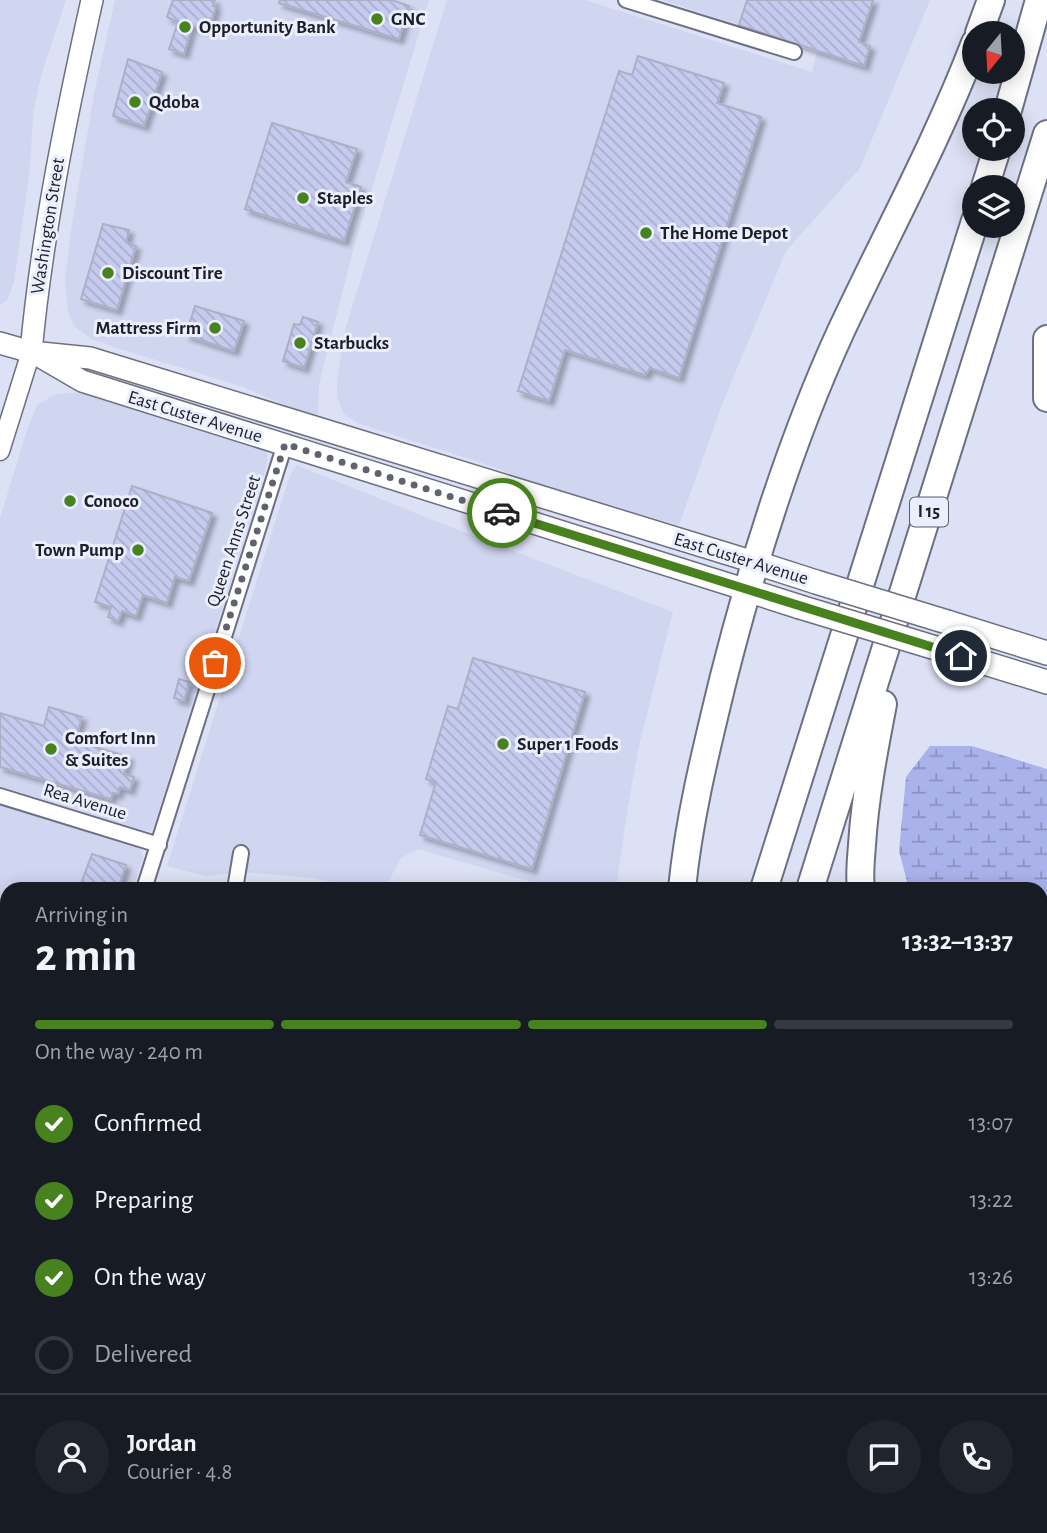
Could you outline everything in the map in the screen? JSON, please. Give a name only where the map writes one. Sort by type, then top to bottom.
[{"type":"highway","points":[[983,21],[991,0]]},
{"type":"highway","points":[[1011,98],[1039,0]]},
{"type":"highway","points":[[683,882],[700,779],[754,562],[791,453],[841,332],[944,118],[962,74]]},
{"type":"highway","name":"I 15","points":[[812,882],[1047,134]]},
{"type":"highway","name":"I 15","points":[[766,882],[970,238]]},
{"type":"highway","points":[[1047,339],[1047,398]]},
{"type":"highway","points":[[860,882],[870,777],[886,691],[923,530]]},
{"type":"main road","name":"Washington Street","points":[[31,352],[46,228],[73,81],[92,0]]},
{"type":"main road","name":"East Custer Avenue","points":[[0,343],[31,352],[90,358],[1047,653]]},
{"type":"main road","name":"East Custer Avenue","points":[[31,352],[82,382],[1047,682]]},
{"type":"street","points":[[626,0],[794,52]]},
{"type":"street","name":"Washington Street","points":[[0,451],[31,352]]},
{"type":"street","name":"Queen Anns Street","points":[[146,882],[285,444]]},
{"type":"street","name":"Rea Avenue","points":[[0,796],[159,845]]},
{"type":"street","points":[[236,882],[241,853]]},
{"type":"shaded area","points":[[0,0],[66,0],[41,76],[33,114],[30,169],[14,282],[7,300],[0,305]]},
{"type":"shaded area","points":[[115,0],[429,0],[352,254],[319,384],[318,415],[243,387],[111,346],[92,339],[74,326],[68,311],[65,279],[71,231],[94,94]]},
{"type":"shaded area","points":[[447,0],[585,0],[812,72],[817,51],[663,0],[930,0],[860,168],[786,251],[723,402],[679,525],[570,496],[491,466],[357,423],[344,414],[337,397],[337,381],[345,330]]},
{"type":"shaded area","points":[[57,394],[89,394],[255,445],[267,452],[260,489],[151,830],[144,831],[0,786],[0,518],[28,427],[38,404]]},
{"type":"shaded area","points":[[296,465],[673,612],[639,745],[617,882],[531,882],[418,849],[401,858],[388,882],[333,882],[241,872],[206,876],[167,866],[289,478]]},
{"type":"shaded area","points":[[0,804],[137,847],[143,857],[135,882],[0,882]]},
{"type":"green space","points":[[930,746],[972,746],[1047,769],[1047,882],[907,882],[899,851],[906,777]]},
{"type":"building","name":"Opportunity Bank","points":[[173,0],[215,0],[212,19],[207,18],[204,29],[192,26],[184,54],[169,49],[178,22],[167,17]]},
{"type":"building","points":[[280,0],[392,0],[409,6],[399,39],[279,3]]},
{"type":"building","points":[[747,0],[873,0],[859,42],[870,46],[864,66],[739,25]]},
{"type":"building","name":"The Home Depot","points":[[638,56],[724,83],[717,103],[761,117],[679,378],[650,368],[645,375],[565,350],[549,401],[518,391],[619,71],[632,75]]},
{"type":"building","name":"Qdoba","points":[[128,59],[162,72],[144,126],[113,116]]},
{"type":"building","name":"Staples","points":[[272,123],[357,149],[346,182],[361,187],[344,241],[245,209]]},
{"type":"building","name":"Discount Tire","points":[[103,224],[129,230],[126,242],[136,246],[117,310],[81,299]]},
{"type":"building","name":"Mattress Firm","points":[[195,306],[244,321],[234,351],[186,335]]},
{"type":"building","name":"Starbucks","points":[[303,317],[318,322],[304,368],[283,361],[294,324],[300,325]]},
{"type":"building","points":[[132,486],[212,513],[189,581],[175,577],[167,603],[143,595],[136,616],[122,611],[118,621],[108,617],[111,607],[95,602]]},
{"type":"building","name":"Super 1 Foods","points":[[473,658],[585,692],[532,869],[420,835],[436,782],[426,779],[448,706],[458,709]]},
{"type":"building","points":[[179,679],[189,682],[184,701],[174,698]]},
{"type":"building","name":"Comfort Inn & Suites","points":[[49,707],[82,717],[75,741],[129,757],[124,774],[134,777],[130,790],[120,787],[118,794],[113,793],[111,799],[0,767],[0,713],[44,726]]},
{"type":"building","points":[[92,854],[126,865],[120,882],[82,882]]},
{"type":"way so far","points":[[215,663],[285,444],[502,513]]},
{"type":"place","name":"GNC","points":[[377,19]]},
{"type":"place","name":"Opportunity Bank","points":[[185,27]]},
{"type":"place","name":"Qdoba","points":[[135,102]]},
{"type":"place","name":"Staples","points":[[303,198]]},
{"type":"place","name":"The Home Depot","points":[[646,233]]},
{"type":"place","name":"Discount Tire","points":[[108,273]]},
{"type":"place","name":"Mattress Firm","points":[[215,328]]},
{"type":"place","name":"Starbucks","points":[[300,343]]},
{"type":"place","name":"Conoco","points":[[70,501]]},
{"type":"place","name":"Town Pump","points":[[138,550]]},
{"type":"place","name":"Super 1 Foods","points":[[503,744]]},
{"type":"place","name":"Comfort Inn & Suites","points":[[51,749]]},
{"type":"route","points":[[502,513],[961,656]]}]
